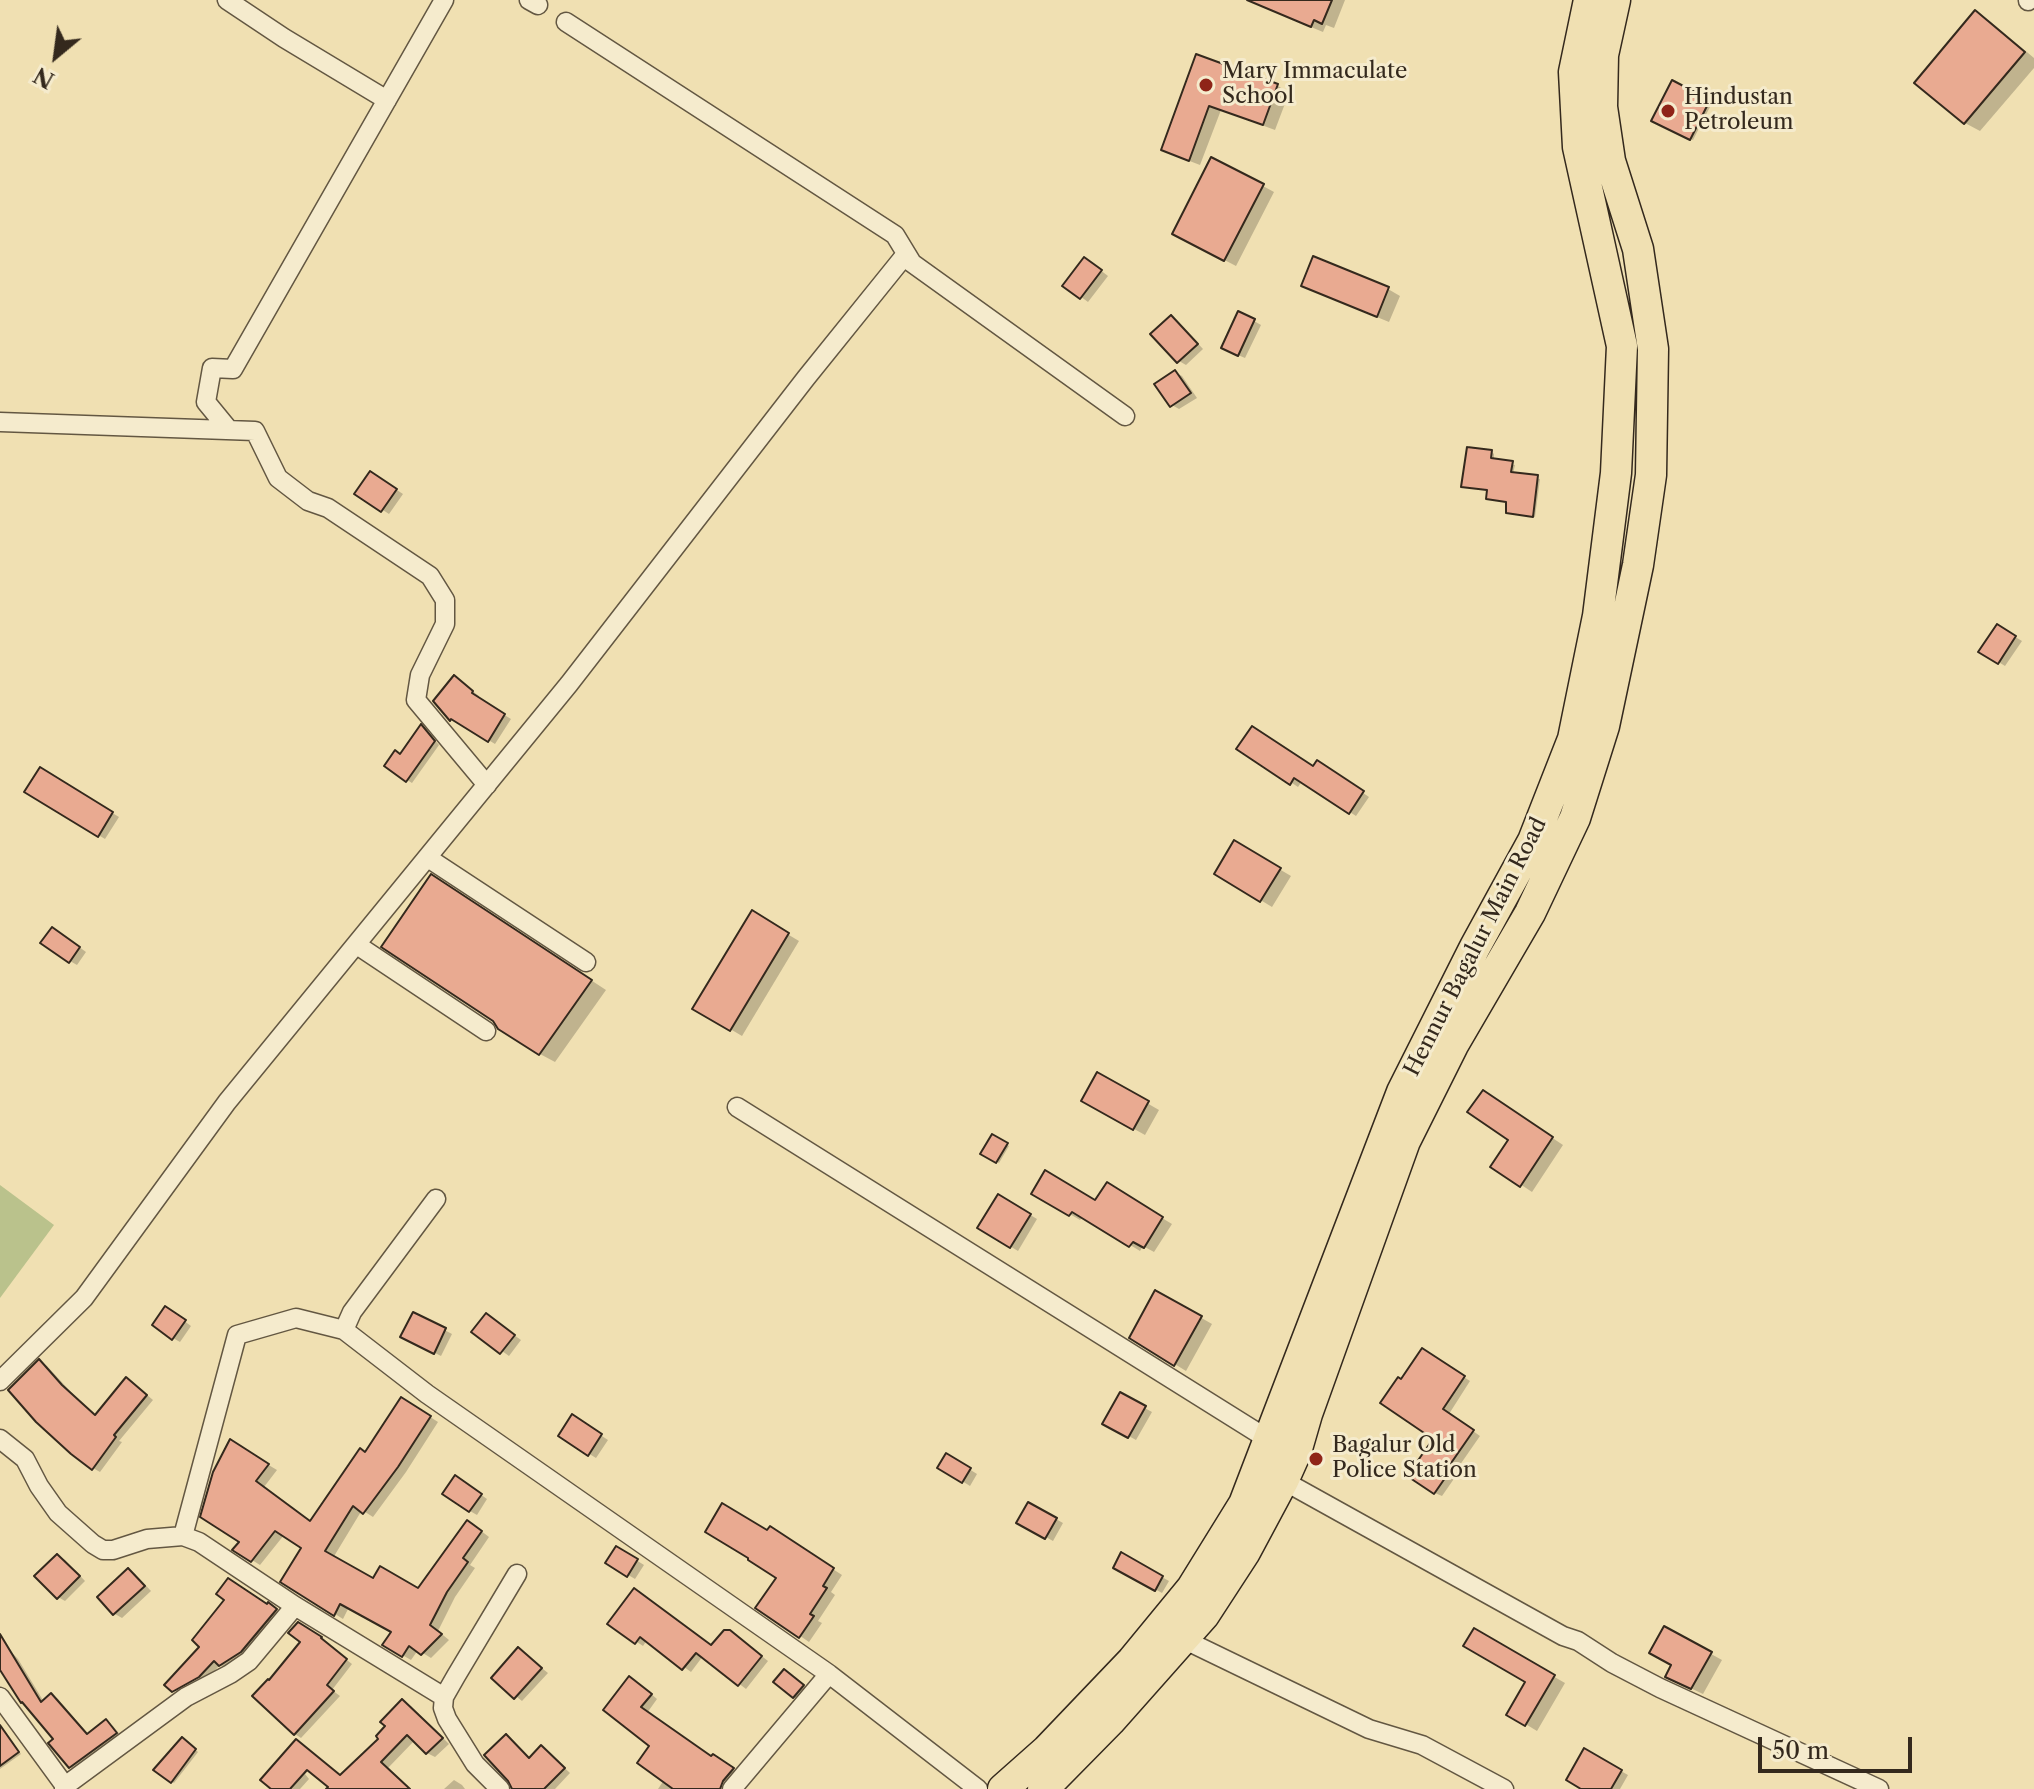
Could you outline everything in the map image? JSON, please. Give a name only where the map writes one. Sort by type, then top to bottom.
[{"type":"main road","name":"Hennur Bagalur Main Road","points":[[1043,1789],[1110,1721],[1204,1615],[1245,1552],[1402,1092],[1533,841],[1573,739],[1598,616],[1616,476],[1622,346],[1578,147],[1574,72],[1589,0]]},
{"type":"main road","name":"Hennur Bagalur Main Road","points":[[1003,1789],[1047,1750],[1132,1661],[1192,1588],[1244,1504],[1307,1414],[1405,1141],[1453,1045],[1530,913],[1575,818],[1604,726],[1638,565],[1651,475],[1653,349],[1638,249],[1610,161],[1602,107],[1603,55],[1615,0]]},
{"type":"street","points":[[227,0],[387,100]]},
{"type":"street","points":[[229,430],[206,402],[212,368],[233,369],[444,0]]},
{"type":"street","points":[[566,22],[895,235],[912,263],[1125,416]]},
{"type":"street","points":[[0,1381],[84,1298],[227,1102],[569,684],[906,254]]},
{"type":"street","points":[[0,422],[255,431],[278,478],[308,501],[328,508],[430,576],[445,600],[445,624],[420,675],[416,700],[487,785]]},
{"type":"street","points":[[428,858],[586,962]]},
{"type":"street","points":[[357,945],[486,1031]]},
{"type":"street","points":[[737,1107],[1277,1460],[1563,1636],[1586,1645],[1612,1663],[1660,1688],[1879,1789]]},
{"type":"street","points":[[344,1330],[352,1312],[436,1199]]},
{"type":"street","points":[[183,1536],[237,1335],[296,1318],[344,1330],[427,1394],[829,1674],[978,1789]]},
{"type":"street","points":[[0,1439],[25,1459],[58,1513],[103,1550],[113,1550],[147,1539],[183,1536],[199,1542],[295,1606],[444,1697]]},
{"type":"street","points":[[500,1789],[475,1764],[443,1708],[444,1697],[517,1574]]},
{"type":"street","points":[[0,1697],[64,1788],[186,1697],[249,1661],[295,1606]]},
{"type":"street","points":[[1183,1639],[1369,1729],[1422,1745],[1504,1789]]},
{"type":"street","points":[[732,1789],[829,1674]]},
{"type":"green space","points":[[0,1185],[54,1225],[0,1298]]},
{"type":"building","points":[[1247,0],[1332,0],[1322,24],[1314,20],[1311,27]]},
{"type":"building","points":[[1975,10],[2025,52],[1964,124],[1914,83]]},
{"type":"building","points":[[1196,54],[1278,84],[1263,125],[1209,106],[1189,161],[1161,150]]},
{"type":"building","points":[[1672,80],[1710,100],[1690,140],[1651,121]]},
{"type":"building","points":[[1211,157],[1264,184],[1224,261],[1172,234]]},
{"type":"building","points":[[1313,256],[1389,287],[1377,317],[1301,286]]},
{"type":"building","points":[[1084,257],[1102,270],[1080,299],[1062,286]]},
{"type":"building","points":[[1238,311],[1255,319],[1238,356],[1221,348]]},
{"type":"building","points":[[1171,315],[1198,344],[1177,363],[1150,334]]},
{"type":"building","points":[[1175,370],[1191,393],[1170,407],[1154,384]]},
{"type":"building","points":[[1467,447],[1492,450],[1491,458],[1513,461],[1511,472],[1538,475],[1533,517],[1506,513],[1506,502],[1486,499],[1487,490],[1461,487]]},
{"type":"building","points":[[370,471],[397,489],[381,512],[354,494]]},
{"type":"building","points":[[1997,624],[2016,636],[1998,664],[1978,652]]},
{"type":"building","points":[[454,675],[472,693],[505,714],[488,742],[450,721],[433,701]]},
{"type":"building","points":[[421,724],[435,741],[406,782],[384,766],[395,750],[400,754]]},
{"type":"building","points":[[1252,726],[1313,766],[1317,760],[1364,791],[1349,814],[1294,778],[1290,785],[1236,749]]},
{"type":"building","points":[[40,767],[113,812],[98,837],[24,792]]},
{"type":"building","points":[[1234,840],[1281,868],[1260,902],[1214,874]]},
{"type":"building","points":[[431,874],[592,980],[539,1055],[381,947]]},
{"type":"building","points":[[752,910],[789,933],[730,1031],[692,1009]]},
{"type":"building","points":[[52,927],[80,947],[69,963],[40,943]]},
{"type":"building","points":[[1097,1072],[1149,1101],[1133,1130],[1081,1101]]},
{"type":"building","points":[[1483,1090],[1553,1137],[1520,1187],[1490,1167],[1508,1140],[1467,1112]]},
{"type":"building","points":[[992,1134],[1008,1143],[996,1163],[980,1154]]},
{"type":"building","points":[[1045,1170],[1095,1200],[1107,1182],[1163,1217],[1144,1248],[1133,1242],[1129,1247],[1072,1212],[1069,1216],[1031,1194]]},
{"type":"building","points":[[998,1194],[1031,1214],[1010,1248],[977,1228]]},
{"type":"building","points":[[1155,1290],[1202,1316],[1174,1366],[1129,1338]]},
{"type":"building","points":[[165,1306],[186,1320],[172,1340],[152,1325]]},
{"type":"building","points":[[413,1312],[446,1328],[434,1354],[400,1337]]},
{"type":"building","points":[[486,1313],[515,1335],[500,1354],[471,1332]]},
{"type":"building","points":[[1422,1348],[1465,1376],[1443,1409],[1474,1430],[1434,1494],[1407,1476],[1433,1439],[1380,1403]]},
{"type":"building","points":[[39,1359],[95,1415],[126,1377],[147,1395],[114,1435],[116,1437],[92,1470],[36,1422],[8,1390]]},
{"type":"building","points":[[1120,1392],[1146,1406],[1128,1438],[1102,1424]]},
{"type":"building","points":[[401,1397],[431,1416],[363,1514],[353,1506],[325,1551],[373,1578],[380,1566],[418,1588],[467,1520],[482,1531],[463,1558],[468,1562],[447,1592],[430,1625],[442,1634],[421,1655],[409,1646],[402,1657],[382,1645],[391,1632],[340,1604],[334,1616],[280,1582],[301,1548],[275,1531],[251,1562],[232,1550],[239,1542],[200,1517],[213,1472],[230,1439],[269,1464],[256,1481],[310,1521],[360,1448],[365,1452]]},
{"type":"building","points":[[572,1414],[602,1434],[588,1456],[558,1436]]},
{"type":"building","points":[[946,1453],[971,1468],[962,1483],[937,1468]]},
{"type":"building","points":[[455,1475],[482,1494],[469,1512],[442,1494]]},
{"type":"building","points":[[1028,1502],[1057,1518],[1045,1539],[1016,1523]]},
{"type":"building","points":[[722,1503],[767,1530],[770,1526],[834,1568],[823,1586],[827,1588],[810,1614],[814,1616],[799,1638],[755,1608],[776,1578],[705,1532]]},
{"type":"building","points":[[616,1546],[638,1559],[627,1577],[605,1563]]},
{"type":"building","points":[[1121,1552],[1163,1576],[1155,1591],[1113,1568]]},
{"type":"building","points":[[57,1554],[80,1576],[57,1599],[34,1576]]},
{"type":"building","points":[[128,1568],[145,1586],[113,1615],[97,1597]]},
{"type":"building","points":[[228,1578],[277,1609],[241,1652],[219,1666],[214,1661],[199,1677],[172,1692],[164,1685],[199,1647],[192,1640],[224,1600],[216,1594]]},
{"type":"building","points":[[634,1588],[711,1645],[724,1630],[730,1630],[762,1656],[738,1686],[696,1653],[682,1670],[640,1637],[635,1644],[607,1624]]},
{"type":"building","points":[[298,1622],[322,1637],[347,1659],[327,1685],[334,1691],[294,1735],[252,1696],[300,1642],[288,1633]]},
{"type":"building","points":[[1664,1626],[1712,1652],[1691,1689],[1665,1677],[1671,1665],[1649,1653]]},
{"type":"building","points":[[1474,1628],[1555,1675],[1525,1726],[1506,1715],[1525,1682],[1463,1646]]},
{"type":"building","points":[[0,1634],[41,1702],[51,1693],[87,1734],[106,1719],[117,1733],[69,1768],[48,1743],[53,1739],[21,1703],[0,1670]]},
{"type":"building","points":[[518,1647],[542,1668],[514,1699],[491,1678]]},
{"type":"building","points":[[784,1669],[804,1685],[793,1698],[773,1682]]},
{"type":"building","points":[[629,1676],[652,1694],[641,1707],[711,1756],[713,1754],[734,1768],[720,1789],[673,1789],[637,1763],[649,1746],[603,1710]]},
{"type":"building","points":[[402,1699],[443,1738],[426,1754],[407,1735],[381,1762],[410,1789],[326,1789],[328,1787],[307,1770],[290,1789],[271,1789],[260,1780],[296,1739],[340,1775],[378,1739],[376,1736],[385,1726],[380,1722]]},
{"type":"building","points":[[0,1725],[19,1752],[0,1766]]},
{"type":"building","points":[[506,1734],[529,1758],[541,1745],[565,1768],[544,1789],[512,1789],[484,1755]]},
{"type":"building","points":[[182,1737],[196,1749],[171,1783],[153,1770]]},
{"type":"building","points":[[1584,1748],[1622,1770],[1611,1789],[1581,1789],[1566,1780]]},
{"type":"place","name":"Mary Immaculate School","points":[[1206,85]]},
{"type":"place","name":"Hindustan Petroleum","points":[[1668,111]]},
{"type":"place","name":"Bagalur Old Police Station","points":[[1316,1459]]}]
